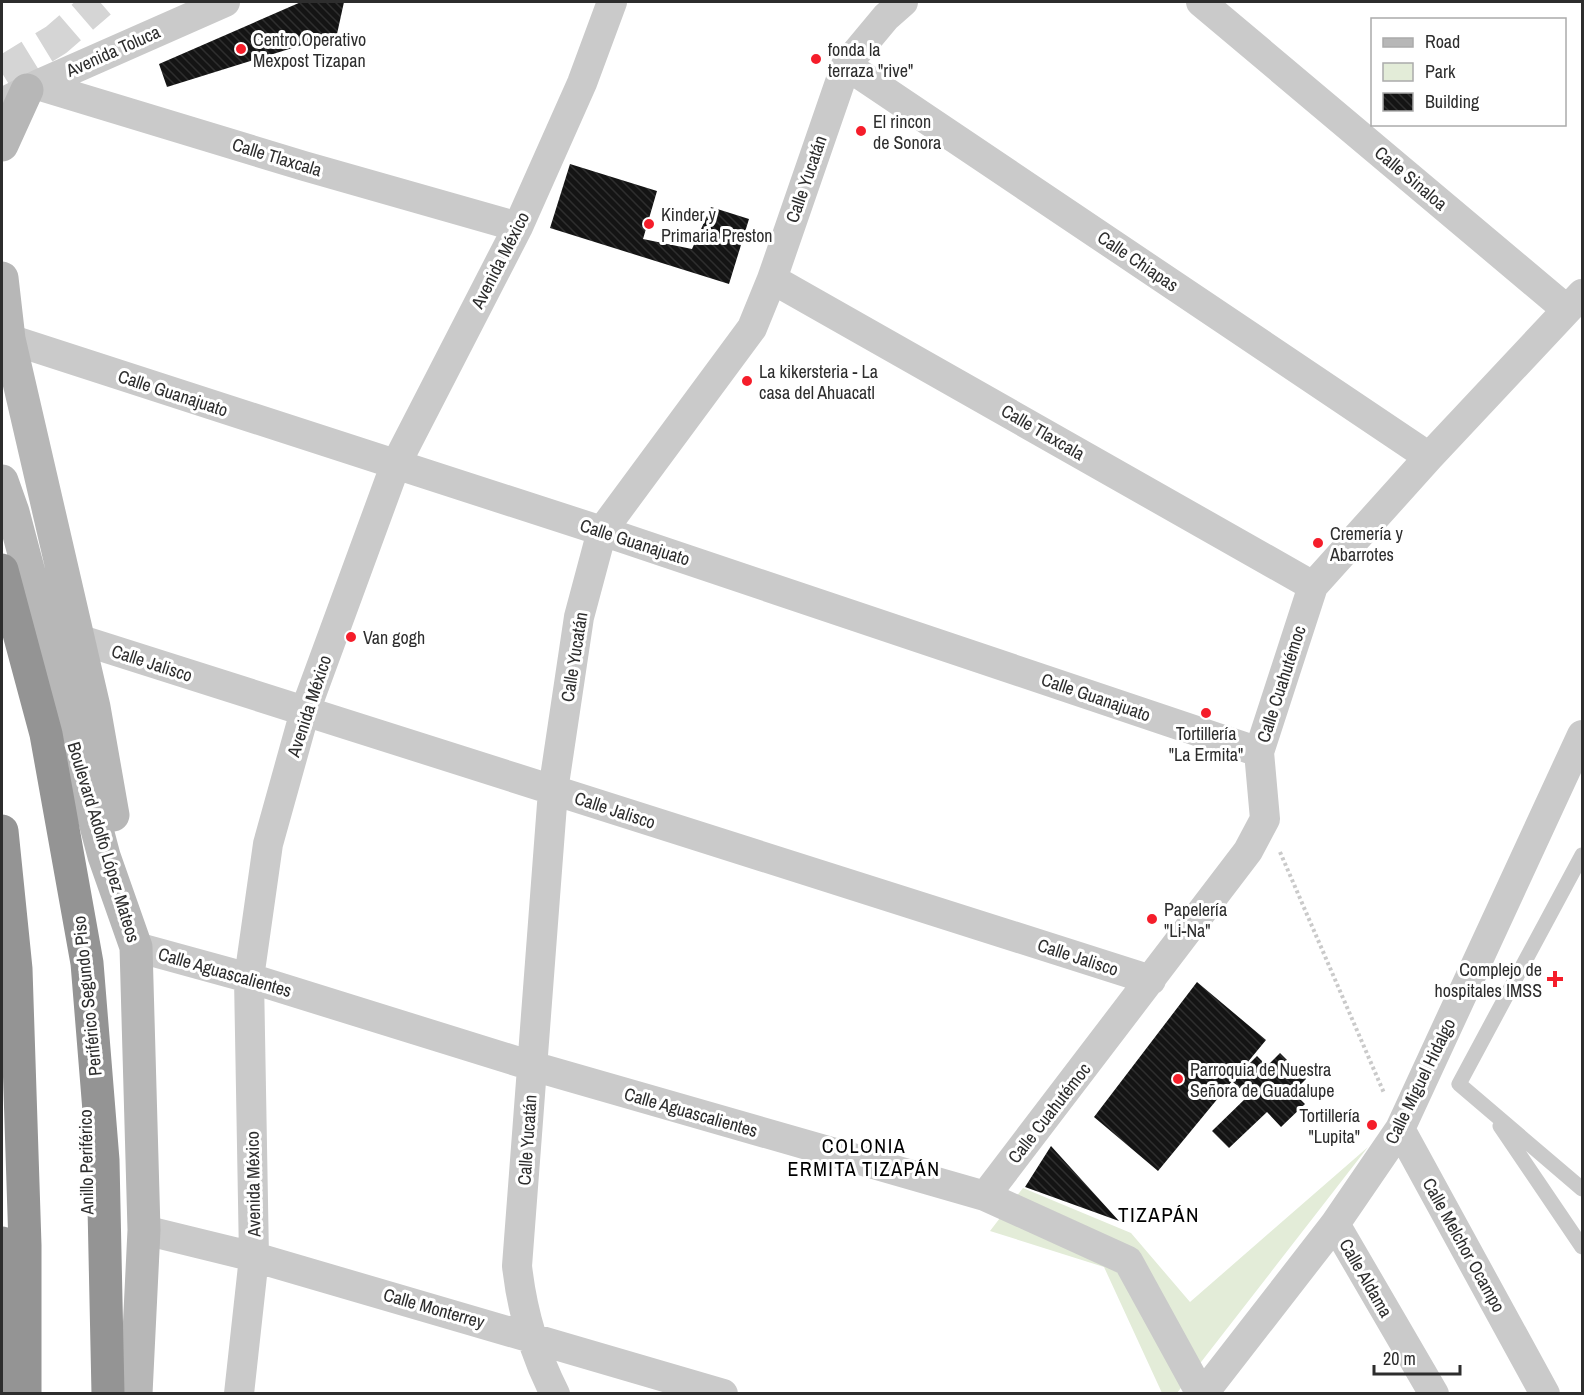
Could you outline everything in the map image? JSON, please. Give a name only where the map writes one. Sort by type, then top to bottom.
[{"type":"highway","name":"Periférico Segundo Piso","points":[[2,570],[46,734],[87,963],[103,1160],[108,1394]]},
{"type":"highway","name":"Anillo Periférico","points":[[2,615],[59,835],[86,1114],[88,1394]]},
{"type":"highway","points":[[2,831],[16,969],[25,1245],[25,1394]]},
{"type":"highway","points":[[2,1243],[4,1296],[2,1378]]},
{"type":"main road","points":[[2,145],[22,93]]},
{"type":"main road","points":[[2,278],[4,339],[23,400],[94,707],[136,947]]},
{"type":"main road","name":"Boulevard Adolfo López Mateos","points":[[2,481],[13,512],[104,856],[136,947],[144,1230],[136,1394]]},
{"type":"street","name":"Avenida Toluca","points":[[22,93],[223,2]]},
{"type":"street","name":"Avenida México","points":[[239,1394],[254,1257],[249,978],[268,844],[305,711],[395,466],[518,227],[582,83],[612,2]]},
{"type":"street","name":"Calle Yucatán","points":[[555,1394],[530,1336],[521,1299],[517,1266],[553,791],[579,617],[602,531],[752,328],[772,279],[846,65],[886,17],[903,2]]},
{"type":"street","name":"Calle Sinaloa","points":[[1201,2],[1574,301]]},
{"type":"street","name":"Calle Chiapas","points":[[846,65],[1429,457]]},
{"type":"street","name":"Calle Tlaxcala","points":[[22,93],[293,163],[518,227]]},
{"type":"street","name":"Calle Tlaxcala","points":[[772,279],[1313,586]]},
{"type":"street","name":"Calle Cuahutémoc","points":[[985,1196],[1248,851],[1265,819],[1259,752],[1313,586],[1574,301]]},
{"type":"street","name":"Calle Guanajuato","points":[[4,339],[602,531],[1259,752]]},
{"type":"street","name":"Calle Jalisco","points":[[78,639],[1151,980]]},
{"type":"street","name":"Calle Miguel Hidalgo","points":[[1202,1394],[1335,1224],[1400,1129],[1582,735]]},
{"type":"street","name":"Calle Aguascalientes","points":[[136,947],[249,978],[532,1066],[985,1196],[1128,1261],[1202,1394]]},
{"type":"street","name":"Calle Melchor Ocampo","points":[[1400,1129],[1545,1394]]},
{"type":"street","name":"Calle Aldama","points":[[1335,1224],[1434,1394]]},
{"type":"street","name":"Calle Monterrey","points":[[144,1230],[254,1257],[723,1394]]},
{"type":"lane","points":[[1582,855],[1459,1084],[1582,1189]]},
{"type":"lane","points":[[1488,1108],[1582,1248]]},
{"type":"path","points":[[1265,819],[1400,1129]]},
{"type":"green space","points":[[1368,1147],[1177,1393],[1162,1393],[1104,1267],[990,1231],[1023,1188],[1131,1233],[1190,1302]]},
{"type":"building","name":"Centro Operativo Mexpost Tizapan","points":[[301,2],[344,2],[337,34],[167,87],[159,64]]},
{"type":"building","name":"Kinder y Primaria Preston","points":[[570,164],[657,191],[643,239],[692,249],[711,207],[749,219],[729,284],[550,228]]},
{"type":"building","name":"Parroquia de Nuestra Señora de Guadalupe","points":[[1197,982],[1266,1040],[1158,1171],[1094,1117]]},
{"type":"building","points":[[1280,1053],[1306,1079],[1293,1092],[1305,1104],[1281,1127],[1267,1112],[1229,1148],[1212,1131],[1248,1096],[1232,1081],[1257,1056],[1267,1066]]},
{"type":"building","points":[[1051,1146],[1119,1221],[1025,1187]]},
{"type":"tunnel","points":[[2,73],[56,40],[100,2]]},
{"type":"place","name":"Centro Operativo Mexpost Tizapan","points":[[241,49]]},
{"type":"place","name":"fonda la terraza \"rive\"","points":[[816,59]]},
{"type":"place","name":"El rincon de Sonora","points":[[861,131]]},
{"type":"place","name":"Kinder y Primaria Preston","points":[[649,224]]},
{"type":"place","name":"La kikersteria - La casa del Ahuacatl","points":[[747,381]]},
{"type":"place","name":"Cremería y Abarrotes","points":[[1318,543]]},
{"type":"place","name":"Van gogh","points":[[351,637]]},
{"type":"place","name":"Tortillería \"La Ermita\"","points":[[1206,713]]},
{"type":"place","name":"Papelería \"Li-Na\"","points":[[1152,919]]},
{"type":"place","name":"Complejo de hospitales IMSS","points":[[1555,979]]},
{"type":"place","name":"Parroquia de Nuestra Señora de Guadalupe","points":[[1178,1079]]},
{"type":"place","name":"Tortillería \"Lupita\"","points":[[1372,1125]]},
{"type":"district","name":"COLONIA ERMITA TIZAPÁN","points":[[864,1156]]},
{"type":"district","name":"TIZAPÁN","points":[[1159,1214]]}]
